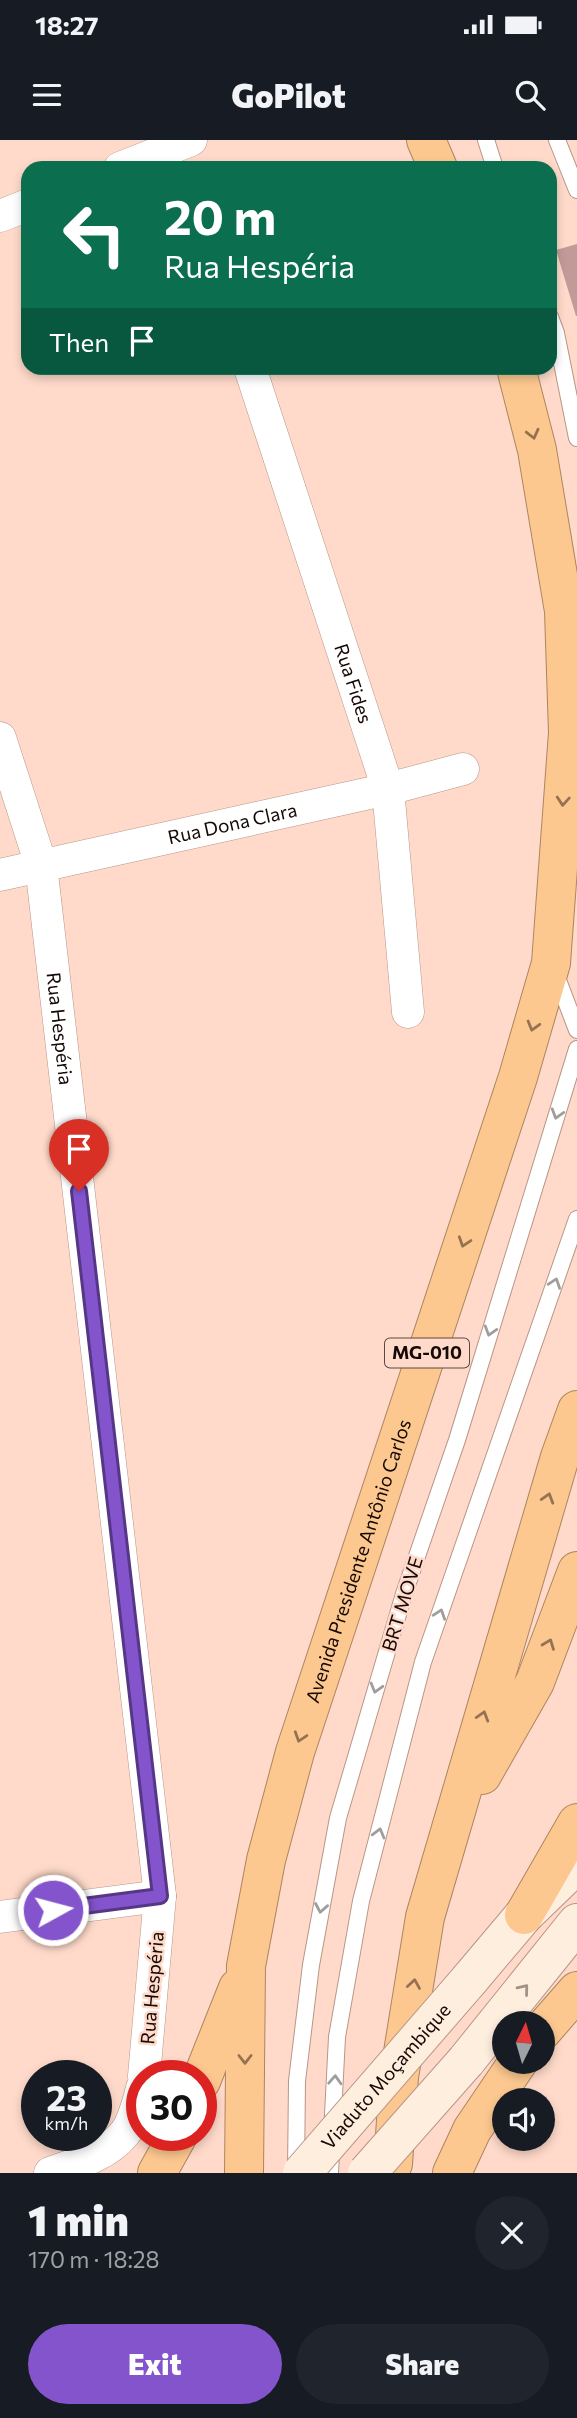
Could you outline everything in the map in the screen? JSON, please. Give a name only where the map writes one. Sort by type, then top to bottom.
[{"type":"highway","points":[[426,140],[435,161]]},
{"type":"highway","name":"Avenida Presidente Antônio Carlos","points":[[244,2173],[246,1966],[266,1860],[295,1752],[518,1077],[551,963],[568,733],[564,611],[537,450],[518,375]]},
{"type":"highway","points":[[393,2173],[399,2077],[425,1917],[560,1458],[577,1410]]},
{"type":"highway","points":[[448,1834],[535,1682],[577,1571]]},
{"type":"highway","points":[[524,1915],[577,1823]]},
{"type":"highway","points":[[209,2060],[246,1966]]},
{"type":"highway","points":[[555,2016],[577,1991]]},
{"type":"highway","points":[[452,2173],[472,2130],[509,2074]]},
{"type":"highway","points":[[157,2173],[169,2151]]},
{"type":"street","points":[[142,161],[182,148]]},
{"type":"street","points":[[0,216],[21,208]]},
{"type":"street","name":"Rua Fides","points":[[252,375],[388,789],[408,1012]]},
{"type":"street","name":"Rua Hespéria","points":[[0,738],[41,865],[160,1896],[145,2060]]},
{"type":"street","name":"Rua Dona Clara","points":[[0,875],[388,789],[464,769]]},
{"type":"street","name":"Viaduto Moçambique","points":[[302,2173],[524,1915],[577,1864]]},
{"type":"street","points":[[0,1917],[160,1896]]},
{"type":"street","points":[[367,2173],[466,2061],[577,1923]]},
{"type":"street","points":[[50,2173],[85,2161],[108,2148],[126,2132]]},
{"type":"lane","points":[[486,140],[493,161]]},
{"type":"lane","points":[[557,140],[577,190]]},
{"type":"lane","points":[[557,338],[577,438]]},
{"type":"lane","name":"Avenida Presidente Antônio Carlos","points":[[551,963],[577,1030]]},
{"type":"lane","name":"BRT MOVE","points":[[296,2173],[297,2081],[308,1990],[338,1818],[404,1594],[457,1440],[577,1049]]},
{"type":"lane","name":"BRT MOVE","points":[[331,2173],[337,2036],[364,1887],[423,1662],[577,1219]]},
{"type":"building","points":[[577,244],[577,316],[557,253],[557,250]]},
{"type":"route","points":[[53,1910],[160,1896],[79,1191]]}]
